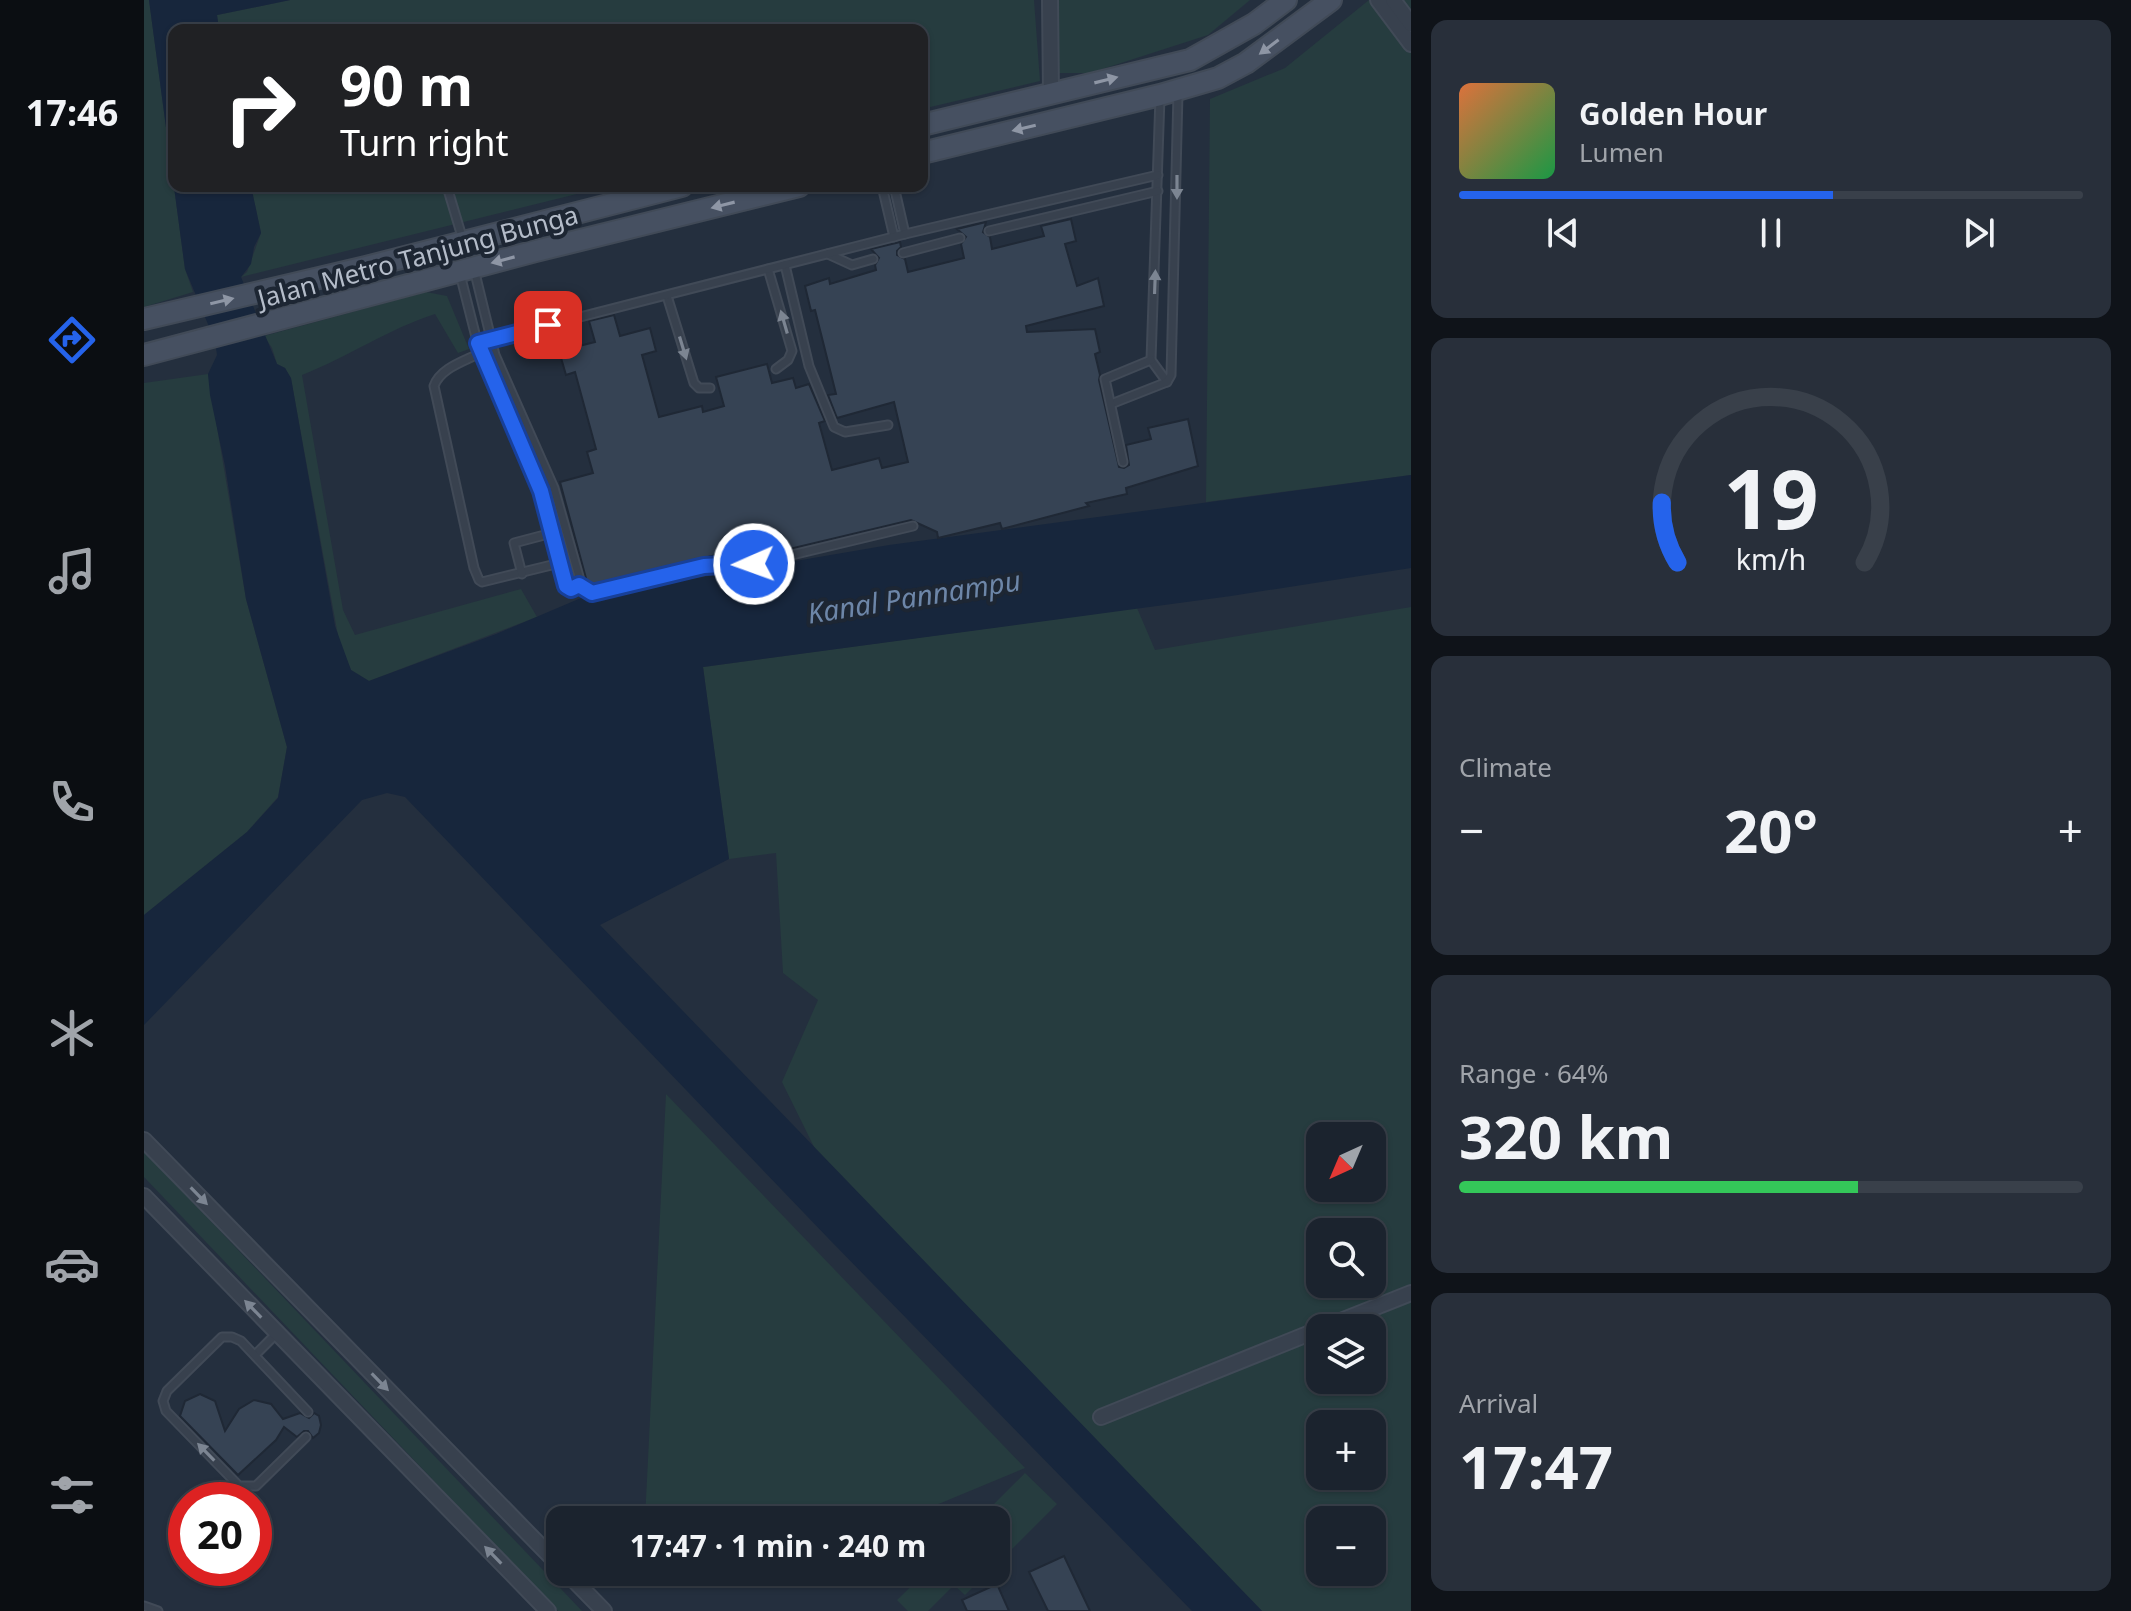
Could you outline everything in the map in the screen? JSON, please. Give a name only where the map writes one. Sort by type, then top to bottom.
[{"type":"main road","points":[[928,124],[1190,60],[1254,24],[1286,0]]},
{"type":"main road","points":[[928,152],[1169,93],[1218,78],[1246,63],[1331,0]]},
{"type":"main road","name":"Jalan Metro Tanjung Bunga","points":[[144,319],[659,192]]},
{"type":"main road","name":"Jalan Metro Tanjung Bunga","points":[[144,355],[775,192]]},
{"type":"street","points":[[1050,0],[1051,94]]},
{"type":"street","points":[[1378,0],[1406,20]]},
{"type":"street","points":[[1393,0],[1406,20],[1411,44]]},
{"type":"street","points":[[144,1140],[546,1552]]},
{"type":"street","points":[[144,1196],[548,1611]]},
{"type":"street","points":[[1359,1314],[1411,1293]]},
{"type":"street","points":[[1101,1417],[1306,1335]]},
{"type":"street","points":[[580,1586],[604,1611]]},
{"type":"lane","points":[[1167,382],[1151,360],[1158,175],[1169,93]]},
{"type":"lane","points":[[1111,404],[1167,382],[1171,375],[1169,93]]},
{"type":"lane","points":[[478,343],[905,234],[1158,175]]},
{"type":"lane","points":[[989,231],[1158,191]]},
{"type":"lane","points":[[449,192],[464,242]]},
{"type":"lane","points":[[883,192],[894,237]]},
{"type":"lane","points":[[895,192],[905,234]]},
{"type":"lane","points":[[903,253],[960,238]]},
{"type":"lane","points":[[828,254],[852,265],[873,259]]},
{"type":"lane","points":[[785,265],[809,366],[834,427],[845,432],[888,425]]},
{"type":"lane","points":[[768,269],[792,351],[788,360],[776,369]]},
{"type":"lane","points":[[467,270],[495,355],[554,488],[579,585]]},
{"type":"lane","points":[[467,270],[480,353],[541,491],[566,586],[571,589],[579,585]]},
{"type":"lane","points":[[667,296],[694,383],[699,388],[710,388]]},
{"type":"lane","points":[[480,353],[436,378],[434,386],[474,568],[482,582],[560,563]]},
{"type":"lane","points":[[1123,462],[1105,379],[1151,360]]},
{"type":"lane","points":[[525,451],[536,447]]},
{"type":"lane","points":[[579,585],[592,593],[611,590],[704,566],[745,559],[754,564],[913,526]]},
{"type":"lane","points":[[522,574],[514,543],[552,533]]},
{"type":"lane","points":[[255,1355],[277,1333]]},
{"type":"lane","points":[[306,1437],[256,1486],[239,1486],[166,1411],[163,1401],[167,1391],[222,1337],[232,1337],[241,1341],[308,1412]]},
{"type":"lane","points":[[144,1606],[158,1611]]},
{"type":"green space","points":[[144,0],[149,0],[168,142],[168,192],[175,192],[185,269],[193,292],[144,307]]},
{"type":"green space","points":[[290,0],[1034,0],[1040,81],[928,108],[928,24],[218,24],[217,15]]},
{"type":"green space","points":[[1058,0],[1250,0],[1208,35],[1090,73],[1058,73]]},
{"type":"green space","points":[[1369,0],[1411,0],[1411,475],[1206,502],[1210,99],[1285,68]]},
{"type":"green space","points":[[252,192],[585,192],[241,277],[247,272],[261,233]]},
{"type":"green space","points":[[426,292],[447,296],[469,349],[458,353],[435,314],[302,375],[343,610],[355,635],[521,589],[537,617],[369,681],[351,670],[339,641],[291,379],[285,368],[277,364],[264,336]]},
{"type":"green space","points":[[208,374],[246,599],[287,747],[278,797],[247,832],[144,915],[144,383]]},
{"type":"green space","points":[[1411,607],[1411,1611],[1262,1611],[816,1151],[782,1082],[818,1000],[783,973],[776,853],[729,859],[703,667],[1137,608],[1155,650]]},
{"type":"green space","points":[[666,1094],[1025,1468],[934,1506],[646,1506]]},
{"type":"green space","points":[[144,1151],[546,1573],[546,1586],[558,1586],[582,1611],[558,1611],[144,1177]]},
{"type":"green space","points":[[1025,1473],[1057,1504],[1010,1551],[1010,1506],[992,1506]]},
{"type":"green space","points":[[912,1586],[953,1586],[928,1611],[908,1611],[897,1600]]},
{"type":"green space","points":[[955,1586],[974,1586],[965,1595]]},
{"type":"water","points":[[149,0],[290,0],[217,15],[218,24],[168,24],[168,142]]},
{"type":"water","name":"Kanal Pannampu","points":[[175,192],[252,192],[261,233],[251,264],[241,277],[277,364],[285,368],[291,378],[335,626],[351,670],[369,681],[496,634],[581,598],[889,545],[1411,475],[1411,568],[1231,596],[703,667],[729,859],[600,925],[1262,1611],[1192,1611],[828,1238],[405,797],[387,793],[362,800],[144,1025],[144,915],[247,832],[278,798],[287,747],[246,599],[225,466],[210,395],[208,374],[217,355],[215,341],[185,269]]},
{"type":"building","points":[[1071,219],[1076,241],[1065,244],[1077,286],[1098,278],[1104,306],[1026,326],[1027,332],[1095,329],[1100,352],[1095,354],[1099,380],[1119,467],[1129,465],[1126,445],[1151,439],[1148,428],[1188,419],[1198,466],[1126,488],[1127,494],[1002,529],[1000,523],[938,538],[937,532],[911,520],[760,556],[751,546],[593,586],[587,582],[560,482],[593,473],[587,452],[596,449],[575,372],[566,375],[559,351],[595,342],[589,321],[614,315],[620,336],[650,328],[656,351],[642,355],[659,417],[702,406],[703,412],[724,406],[716,377],[767,364],[772,383],[793,378],[796,388],[809,384],[825,421],[819,423],[832,470],[879,458],[882,468],[908,462],[894,402],[837,418],[828,395],[836,394],[815,310],[811,311],[805,286],[829,278],[830,284],[876,270],[879,258],[871,249],[900,242],[897,255],[905,259],[908,272],[964,258],[961,244],[966,237],[957,229],[986,222],[983,232],[990,237],[992,249],[1044,236],[1041,226]]},
{"type":"building","points":[[200,1394],[215,1401],[225,1431],[239,1409],[254,1400],[271,1404],[283,1419],[300,1413],[309,1418],[314,1413],[319,1416],[319,1433],[313,1438],[308,1431],[304,1431],[297,1437],[284,1427],[276,1440],[238,1475],[180,1416],[185,1401]]},
{"type":"building","points":[[1064,1556],[1090,1611],[1048,1611],[1029,1572]]},
{"type":"building","points":[[998,1586],[1009,1611],[967,1611],[962,1600]]},
{"type":"route","points":[[548,325],[478,343],[541,491],[566,586],[571,589],[579,585],[592,593],[704,566],[745,559],[754,564]]}]
